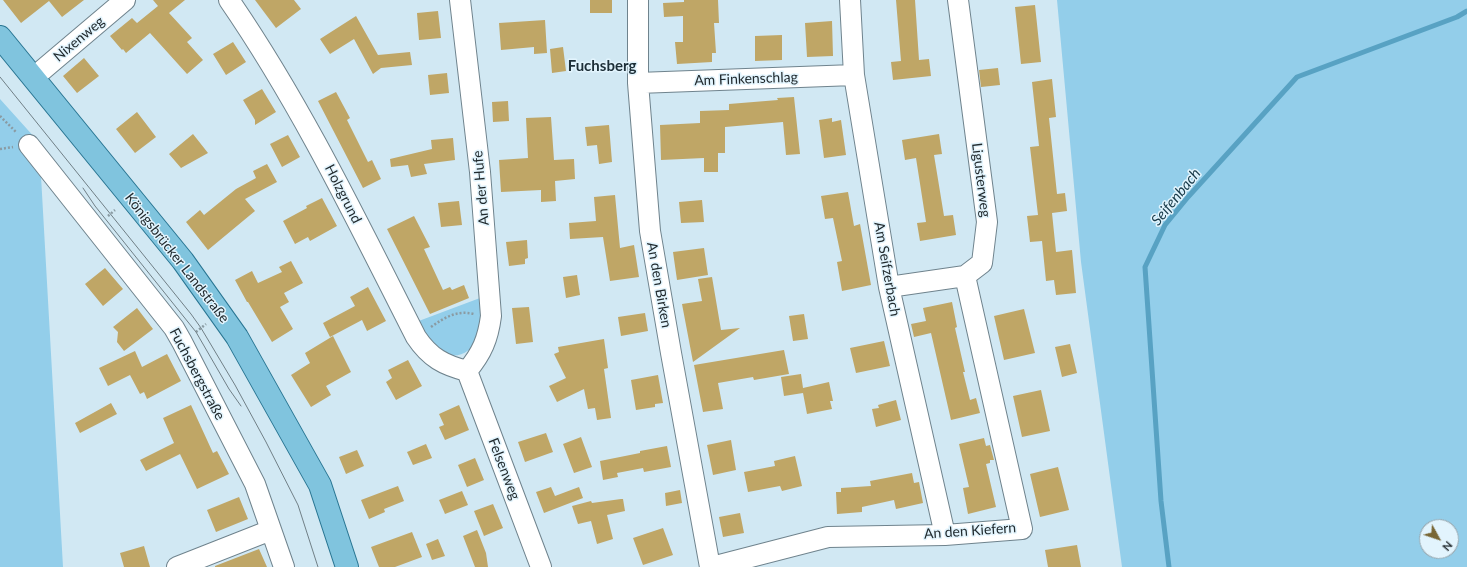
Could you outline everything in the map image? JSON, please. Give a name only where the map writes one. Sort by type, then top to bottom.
[{"type":"main road","name":"Königsbrücker Landstraße","points":[[0,37],[182,261],[237,337],[320,485],[347,567]]},
{"type":"street","name":"Nixenweg","points":[[33,78],[125,0]]},
{"type":"street","name":"Holzgrund","points":[[229,0],[248,28],[316,141],[422,347],[431,356],[453,367],[467,371]]},
{"type":"street","name":"An der Hufe","points":[[460,0],[480,172],[491,314],[489,332],[482,350],[467,371]]},
{"type":"street","name":"An den Birken","points":[[638,0],[638,84],[650,231],[711,567]]},
{"type":"street","name":"Am Seifzerbach","points":[[850,0],[854,76],[889,287],[945,534]]},
{"type":"street","name":"Ligusterweg","points":[[958,0],[987,222],[982,262],[965,276]]},
{"type":"street","name":"Am Finkenschlag","points":[[638,84],[854,76]]},
{"type":"street","name":"Fuchsbergstraße","points":[[30,145],[169,322],[182,342],[255,484],[284,567]]},
{"type":"street","points":[[889,287],[965,276]]},
{"type":"street","name":"An den Kiefern","points":[[711,567],[828,537],[945,534],[1022,529],[965,276]]},
{"type":"street","name":"Felsenweg","points":[[467,371],[541,567]]},
{"type":"street","points":[[177,567],[271,530]]},
{"type":"path","points":[[0,116],[30,145]]},
{"type":"path","points":[[416,337],[439,321],[453,314],[467,312],[478,315],[491,314]]},
{"type":"shaded area","points":[[1057,0],[1467,0],[1467,567],[1122,567],[1081,262]]},
{"type":"shaded area","points":[[0,99],[36,139],[41,176],[63,567],[0,567]]},
{"type":"shaded area","points":[[480,298],[480,332],[471,349],[459,355],[447,355],[433,348],[416,322]]},
{"type":"building","points":[[3,0],[84,0],[62,17],[49,1],[21,23]]},
{"type":"building","points":[[153,0],[185,0],[169,13],[192,38],[187,42],[203,60],[187,74],[150,33],[126,53],[110,36],[132,18],[137,23],[158,6]]},
{"type":"building","points":[[255,0],[294,0],[301,9],[276,28]]},
{"type":"building","points":[[590,0],[612,0],[612,13],[590,13]]},
{"type":"building","points":[[684,0],[718,0],[719,23],[714,23],[716,53],[712,53],[712,62],[677,64],[675,42],[683,42],[683,16],[664,17],[663,3],[684,2]]},
{"type":"building","points":[[896,0],[915,0],[919,60],[929,59],[931,76],[893,80],[891,62],[901,61]]},
{"type":"building","points":[[1035,5],[1041,62],[1021,64],[1015,7]]},
{"type":"building","points":[[438,11],[441,38],[419,40],[417,13]]},
{"type":"building","points":[[356,16],[378,55],[410,52],[412,65],[381,68],[373,74],[354,39],[330,54],[320,39]]},
{"type":"building","points":[[545,20],[547,53],[534,54],[534,47],[501,50],[499,23]]},
{"type":"building","points":[[832,21],[833,56],[807,57],[805,23]]},
{"type":"building","points":[[782,35],[782,60],[755,61],[755,36]]},
{"type":"building","points":[[233,42],[246,62],[226,75],[213,54]]},
{"type":"building","points":[[563,47],[566,71],[552,73],[550,49]]},
{"type":"building","points":[[84,58],[99,76],[77,93],[63,76]]},
{"type":"building","points":[[998,68],[1000,85],[981,87],[979,70]]},
{"type":"building","points":[[447,73],[449,93],[430,95],[428,75]]},
{"type":"building","points":[[1052,79],[1056,117],[1049,118],[1057,194],[1065,193],[1067,211],[1052,213],[1056,252],[1072,250],[1076,293],[1056,295],[1054,280],[1046,281],[1042,241],[1030,242],[1027,216],[1038,215],[1030,147],[1039,146],[1032,82]]},
{"type":"building","points":[[262,89],[276,112],[255,125],[255,120],[243,100]]},
{"type":"building","points":[[336,92],[350,118],[347,120],[368,162],[372,160],[381,179],[363,188],[318,101]]},
{"type":"building","points":[[794,97],[800,154],[786,155],[783,122],[725,127],[725,153],[718,153],[718,172],[704,172],[704,158],[661,160],[660,125],[700,123],[700,111],[729,110],[729,104],[778,100],[777,98]]},
{"type":"building","points":[[508,101],[509,121],[493,122],[492,102]]},
{"type":"building","points":[[137,112],[156,137],[135,153],[116,129]]},
{"type":"building","points":[[551,117],[554,160],[574,159],[575,179],[555,181],[556,201],[541,202],[541,190],[501,192],[499,160],[528,158],[526,118]]},
{"type":"building","points":[[832,118],[832,122],[841,120],[846,155],[824,158],[819,120]]},
{"type":"building","points":[[609,125],[612,162],[599,164],[597,145],[587,146],[585,127]]},
{"type":"building","points":[[193,134],[208,153],[181,168],[169,154]]},
{"type":"building","points":[[939,134],[942,154],[934,155],[944,216],[953,215],[956,235],[920,241],[917,223],[926,222],[916,158],[905,160],[902,140]]},
{"type":"building","points":[[288,135],[300,157],[282,167],[270,144]]},
{"type":"building","points":[[453,138],[455,160],[424,164],[427,174],[411,177],[408,165],[391,167],[390,159],[432,149],[431,140]]},
{"type":"building","points":[[267,164],[277,182],[245,199],[255,211],[208,250],[186,222],[200,210],[204,215],[236,189],[256,178],[253,171]]},
{"type":"building","points":[[848,192],[854,226],[860,224],[871,285],[842,291],[837,262],[842,261],[833,218],[825,219],[821,196]]},
{"type":"building","points":[[615,195],[620,248],[634,245],[639,277],[610,281],[603,237],[570,239],[569,223],[596,221],[594,197]]},
{"type":"building","points":[[322,198],[337,226],[310,241],[308,237],[295,244],[283,221],[307,208],[306,206]]},
{"type":"building","points":[[702,200],[704,222],[681,223],[679,202]]},
{"type":"building","points":[[459,201],[462,225],[441,227],[438,203]]},
{"type":"building","points":[[414,216],[430,247],[424,249],[443,290],[450,287],[452,290],[464,285],[469,298],[430,314],[387,229]]},
{"type":"building","points":[[527,240],[528,258],[525,259],[525,264],[509,266],[506,242]]},
{"type":"building","points":[[704,248],[708,275],[677,280],[673,252]]},
{"type":"building","points":[[291,261],[303,283],[284,293],[289,302],[280,307],[293,329],[272,342],[235,280],[252,271],[258,283],[282,272],[279,267]]},
{"type":"building","points":[[105,268],[123,289],[103,306],[85,284]]},
{"type":"building","points":[[577,275],[580,295],[566,298],[563,277]]},
{"type":"building","points":[[712,277],[721,330],[740,328],[693,362],[682,304],[702,301],[698,279]]},
{"type":"building","points":[[368,287],[386,321],[367,331],[362,320],[330,337],[323,323],[355,306],[350,297]]},
{"type":"building","points":[[952,302],[957,327],[955,328],[965,372],[963,372],[970,400],[976,398],[980,413],[951,420],[931,333],[914,337],[911,324],[926,321],[923,308]]},
{"type":"building","points":[[529,307],[533,342],[516,344],[512,308]]},
{"type":"building","points":[[137,308],[153,329],[124,351],[117,342],[118,332],[113,327]]},
{"type":"building","points":[[1024,309],[1035,353],[1004,360],[994,316]]},
{"type":"building","points":[[645,313],[648,331],[621,336],[618,317]]},
{"type":"building","points":[[804,314],[808,339],[793,341],[789,316]]},
{"type":"building","points":[[333,336],[351,372],[326,386],[331,395],[311,407],[291,375],[310,363],[305,353]]},
{"type":"building","points":[[604,339],[608,368],[604,369],[611,418],[597,420],[595,408],[588,409],[584,389],[557,402],[549,386],[566,378],[554,354],[559,352],[558,347]]},
{"type":"building","points":[[884,341],[890,366],[856,373],[850,348]]},
{"type":"building","points":[[1070,344],[1077,373],[1062,377],[1055,347]]},
{"type":"building","points":[[784,350],[789,374],[754,380],[753,377],[718,383],[723,409],[703,412],[694,365]]},
{"type":"building","points":[[135,351],[142,367],[167,354],[181,381],[147,399],[144,392],[140,394],[130,375],[108,386],[99,368]]},
{"type":"building","points":[[408,360],[422,386],[396,400],[386,382],[392,378],[388,370]]},
{"type":"building","points":[[801,374],[803,388],[829,382],[833,401],[830,401],[832,409],[807,414],[803,393],[784,396],[781,377]]},
{"type":"building","points":[[658,375],[663,403],[655,404],[655,407],[636,410],[631,380]]},
{"type":"building","points":[[1041,390],[1050,431],[1022,437],[1013,396]]},
{"type":"building","points":[[896,400],[901,420],[876,427],[872,409],[879,408],[878,405]]},
{"type":"building","points":[[111,403],[117,414],[80,433],[75,423]]},
{"type":"building","points":[[191,405],[213,453],[217,451],[229,474],[197,489],[180,454],[146,471],[140,460],[174,443],[163,418]]},
{"type":"building","points":[[459,405],[469,430],[445,440],[439,427],[444,425],[439,414]]},
{"type":"building","points":[[546,433],[553,452],[525,462],[518,442]]},
{"type":"building","points":[[581,437],[592,467],[574,473],[563,444]]},
{"type":"building","points":[[984,438],[986,446],[990,445],[994,460],[990,460],[990,463],[986,464],[996,507],[968,514],[963,488],[969,487],[959,444]]},
{"type":"building","points":[[731,440],[736,470],[713,475],[707,445]]},
{"type":"building","points":[[426,444],[432,458],[413,465],[407,452]]},
{"type":"building","points":[[667,446],[671,467],[644,472],[643,468],[617,473],[618,477],[603,480],[600,461]]},
{"type":"building","points":[[357,450],[364,466],[346,474],[339,457]]},
{"type":"building","points":[[795,456],[802,486],[782,491],[780,486],[748,492],[744,472],[775,466],[774,461]]},
{"type":"building","points":[[475,458],[484,480],[467,487],[458,465]]},
{"type":"building","points":[[1058,467],[1069,510],[1040,517],[1030,474]]},
{"type":"building","points":[[912,473],[914,483],[919,482],[923,503],[896,509],[894,500],[862,507],[862,512],[837,514],[836,492],[841,492],[841,488],[871,486],[870,481]]},
{"type":"building","points":[[398,486],[404,501],[384,509],[385,512],[369,519],[361,500]]},
{"type":"building","points":[[551,487],[555,496],[579,487],[583,498],[544,513],[536,492]]},
{"type":"building","points":[[680,490],[682,503],[666,506],[665,493]]},
{"type":"building","points":[[462,491],[468,505],[445,514],[439,500]]},
{"type":"building","points":[[239,497],[248,519],[216,532],[207,510]]},
{"type":"building","points":[[623,499],[625,511],[607,515],[613,539],[597,544],[591,521],[578,524],[572,506],[591,501],[592,503]]},
{"type":"building","points":[[493,504],[503,528],[484,536],[474,511]]},
{"type":"building","points":[[740,513],[744,533],[723,537],[719,517]]},
{"type":"building","points":[[663,528],[673,555],[643,565],[633,538]]},
{"type":"building","points":[[477,530],[486,553],[488,567],[475,567],[463,536]]},
{"type":"building","points":[[412,532],[422,557],[395,567],[379,567],[371,547]]},
{"type":"building","points":[[438,539],[445,556],[432,560],[426,544]]},
{"type":"building","points":[[1077,545],[1081,567],[1048,567],[1045,550]]},
{"type":"building","points":[[144,546],[150,567],[124,567],[120,553]]},
{"type":"building","points":[[259,549],[267,567],[215,567],[215,566]]},
{"type":"waterway","name":"Seifenbach","points":[[1169,567],[1161,501],[1145,267],[1165,225],[1188,197],[1297,77],[1457,17],[1467,11]]},
{"type":"tram line","points":[[0,77],[201,328],[235,385],[298,505],[318,567]]},
{"type":"tram line","points":[[83,188],[95,206],[196,332],[229,389],[241,406]]},
{"type":"district","name":"Fuchsberg","points":[[602,66]]}]
